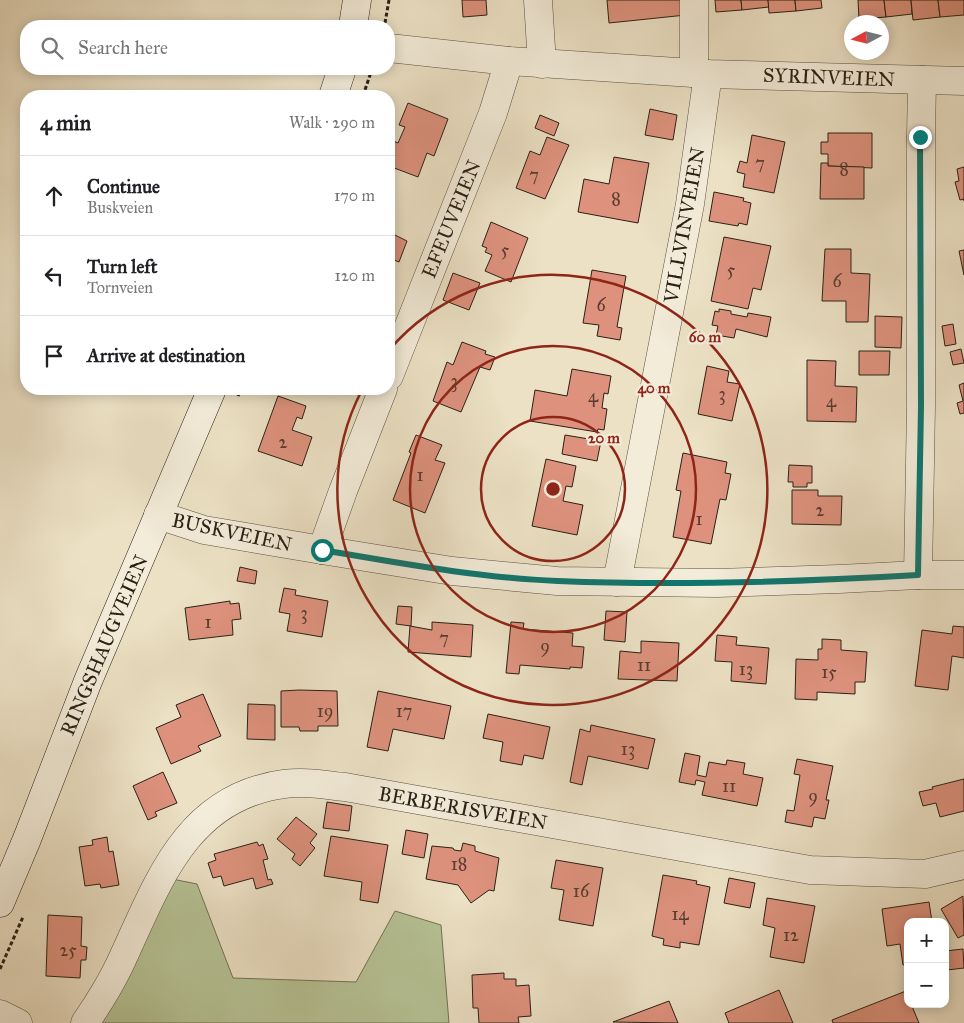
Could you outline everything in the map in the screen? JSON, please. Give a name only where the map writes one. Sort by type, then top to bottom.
[{"type":"street","points":[[353,20],[357,0]]},
{"type":"street","points":[[538,0],[542,64]]},
{"type":"street","points":[[694,0],[701,73]]},
{"type":"street","name":"SYRINVEIEN","points":[[395,49],[509,62],[701,73],[964,80]]},
{"type":"street","name":"EFEUVEIEN","points":[[395,361],[493,113],[509,62]]},
{"type":"street","name":"VILLVINVEIEN","points":[[617,582],[690,204],[701,73]]},
{"type":"street","points":[[335,90],[340,75]]},
{"type":"street","points":[[918,575],[921,406],[920,137],[922,80]]},
{"type":"street","name":"RINGSHAUGVEIEN","points":[[0,903],[88,681],[209,395]]},
{"type":"street","points":[[322,550],[343,491],[382,395]]},
{"type":"street","name":"BUSKVEIEN","points":[[158,516],[204,530],[322,550],[452,571],[557,581],[717,583],[964,575]]},
{"type":"street","name":"BERBERISVEIEN","points":[[85,1023],[119,966],[148,902],[168,864],[179,848],[206,817],[233,799],[264,788],[286,783],[345,787],[810,870],[925,874],[964,865]]},
{"type":"street","points":[[0,1014],[18,1023]]},
{"type":"path","points":[[386,20],[389,0]]},
{"type":"path","points":[[365,90],[370,75]]},
{"type":"green space","points":[[172,879],[197,884],[233,978],[356,982],[395,911],[441,925],[449,1023],[100,1023]]},
{"type":"building","points":[[462,0],[486,0],[487,15],[463,17]]},
{"type":"building","points":[[607,0],[685,0],[686,15],[609,23]]},
{"type":"building","points":[[715,0],[741,0],[742,10],[716,12]]},
{"type":"building","points":[[741,0],[768,0],[769,7],[742,10]]},
{"type":"building","points":[[768,0],[795,0],[796,11],[769,13]]},
{"type":"building","points":[[795,0],[821,0],[822,8],[796,11]]},
{"type":"building","points":[[858,0],[884,0],[886,15],[859,15]]},
{"type":"building","points":[[884,0],[911,0],[912,14],[889,17],[886,15]]},
{"type":"building","points":[[911,0],[938,0],[940,17],[913,20]]},
{"type":"building","points":[[938,0],[964,0],[964,15],[940,17]]},
{"type":"building","points":[[408,103],[448,119],[434,156],[427,153],[418,177],[395,168],[395,142],[398,143],[405,127],[399,125]]},
{"type":"building","points":[[650,109],[677,115],[673,140],[645,135]]},
{"type":"building","points":[[540,115],[559,123],[554,136],[535,128]]},
{"type":"building","points":[[828,133],[872,133],[872,168],[828,166],[828,154],[821,154],[821,142],[828,142]]},
{"type":"building","points":[[752,135],[785,142],[774,193],[743,187],[745,174],[737,172],[740,161],[747,163]]},
{"type":"building","points":[[547,137],[569,145],[545,199],[516,188],[530,151],[540,155]]},
{"type":"building","points":[[614,157],[649,163],[638,223],[578,212],[584,179],[609,184]]},
{"type":"building","points":[[821,163],[828,163],[828,166],[864,167],[864,199],[820,199]]},
{"type":"building","points":[[964,167],[964,199],[960,200],[955,182],[959,181],[957,169]]},
{"type":"building","points":[[714,192],[744,198],[743,201],[751,203],[747,225],[739,223],[738,226],[709,221]]},
{"type":"building","points":[[491,222],[528,238],[511,282],[485,271],[492,255],[485,252],[487,248],[482,246]]},
{"type":"building","points":[[395,235],[407,241],[399,262],[395,260]]},
{"type":"building","points":[[724,237],[771,246],[761,290],[753,288],[748,309],[711,301]]},
{"type":"building","points":[[825,249],[851,249],[851,273],[870,274],[868,322],[846,322],[846,301],[822,301]]},
{"type":"building","points":[[964,250],[964,275],[959,251]]},
{"type":"building","points":[[592,270],[626,276],[617,327],[622,328],[620,340],[597,336],[599,325],[583,323]]},
{"type":"building","points":[[453,273],[480,283],[469,310],[443,300]]},
{"type":"building","points":[[719,309],[731,311],[731,314],[747,317],[748,313],[771,317],[767,337],[736,329],[734,338],[716,335],[718,326],[712,325],[715,311],[719,312]]},
{"type":"building","points":[[875,316],[902,317],[901,348],[875,347]]},
{"type":"building","points":[[953,324],[956,344],[945,346],[942,326]]},
{"type":"building","points":[[462,342],[486,351],[485,354],[495,357],[490,370],[480,367],[461,412],[433,401],[447,362],[453,365]]},
{"type":"building","points":[[961,349],[964,363],[953,365],[950,352]]},
{"type":"building","points":[[859,351],[890,351],[889,375],[859,375]]},
{"type":"building","points":[[807,360],[836,361],[835,386],[857,387],[856,422],[807,421]]},
{"type":"building","points":[[707,366],[729,371],[727,382],[740,384],[732,421],[698,414]]},
{"type":"building","points":[[572,369],[611,376],[608,394],[604,393],[602,408],[607,409],[604,430],[598,429],[597,432],[530,421],[535,390],[567,396]]},
{"type":"building","points":[[964,383],[964,413],[960,414],[957,403],[963,401],[959,385]]},
{"type":"building","points":[[278,396],[306,406],[302,419],[297,417],[292,430],[312,437],[302,466],[258,451]]},
{"type":"building","points":[[416,435],[442,445],[435,460],[445,463],[425,513],[393,500]]},
{"type":"building","points":[[565,435],[601,441],[597,461],[562,454]]},
{"type":"building","points":[[683,453],[727,462],[725,473],[731,474],[726,500],[720,499],[711,544],[673,537],[681,491],[676,490]]},
{"type":"building","points":[[546,459],[576,466],[572,487],[566,486],[563,501],[583,505],[577,535],[532,526]]},
{"type":"building","points":[[789,465],[812,466],[812,483],[807,483],[807,487],[793,487],[793,482],[788,482]]},
{"type":"building","points":[[792,490],[818,490],[818,496],[842,496],[841,525],[792,524]]},
{"type":"building","points":[[240,567],[257,571],[255,584],[237,581]]},
{"type":"building","points":[[284,588],[296,590],[295,595],[328,601],[322,637],[287,631],[290,614],[279,612]]},
{"type":"building","points":[[230,601],[230,604],[239,603],[241,619],[232,620],[233,635],[189,640],[185,608]]},
{"type":"building","points":[[398,606],[412,607],[411,626],[396,624]]},
{"type":"building","points":[[606,611],[627,612],[625,642],[604,640]]},
{"type":"building","points":[[432,622],[473,625],[471,657],[408,652],[410,626],[432,630]]},
{"type":"building","points":[[511,622],[524,623],[523,629],[573,633],[572,646],[584,647],[582,668],[570,667],[570,669],[520,665],[519,674],[506,673]]},
{"type":"building","points":[[953,626],[964,627],[964,658],[952,656],[948,690],[915,686],[922,630],[952,634]]},
{"type":"building","points":[[717,635],[737,637],[736,645],[769,648],[766,684],[731,681],[732,662],[715,661]]},
{"type":"building","points":[[822,639],[841,640],[841,650],[867,652],[865,682],[855,682],[855,694],[817,692],[817,700],[795,699],[796,659],[818,660],[818,649],[822,649]]},
{"type":"building","points":[[641,641],[679,643],[677,681],[618,679],[620,651],[641,653]]},
{"type":"building","points":[[281,691],[337,691],[338,726],[318,726],[318,731],[300,731],[299,727],[281,727]]},
{"type":"building","points":[[378,691],[451,706],[444,739],[393,729],[388,751],[367,747]]},
{"type":"building","points":[[203,694],[221,736],[198,746],[201,751],[171,764],[156,728],[181,717],[176,705]]},
{"type":"building","points":[[248,704],[275,705],[275,740],[247,739]]},
{"type":"building","points":[[488,714],[550,727],[543,759],[524,755],[522,765],[500,761],[503,742],[483,738]]},
{"type":"building","points":[[591,725],[655,739],[648,769],[588,756],[582,785],[570,782],[580,729],[590,732]]},
{"type":"building","points":[[685,753],[700,756],[697,775],[706,777],[709,762],[726,765],[727,760],[745,763],[743,774],[763,778],[757,806],[702,795],[705,782],[696,780],[695,785],[679,782]]},
{"type":"building","points":[[797,759],[833,766],[826,800],[829,800],[825,819],[814,817],[812,827],[785,822],[787,810],[794,811],[800,775],[794,774]]},
{"type":"building","points":[[163,772],[177,803],[155,812],[157,816],[148,820],[133,786]]},
{"type":"building","points":[[964,779],[964,811],[940,817],[936,803],[923,806],[919,792]]},
{"type":"building","points":[[327,802],[352,806],[349,831],[323,828]]},
{"type":"building","points":[[296,817],[317,834],[310,843],[315,848],[300,866],[292,859],[295,854],[277,839]]},
{"type":"building","points":[[406,830],[428,834],[424,858],[402,854]]},
{"type":"building","points":[[331,836],[388,845],[378,903],[360,900],[362,882],[324,876]]},
{"type":"building","points":[[107,837],[109,852],[113,851],[119,885],[101,888],[100,884],[85,886],[79,847],[93,845],[92,840]]},
{"type":"building","points":[[257,842],[259,846],[263,844],[268,859],[263,860],[268,880],[271,879],[273,884],[256,889],[253,878],[224,886],[221,876],[213,878],[208,863],[216,860],[214,854]]},
{"type":"building","points":[[463,843],[475,846],[475,851],[499,858],[494,891],[489,890],[471,903],[458,885],[426,879],[432,846],[453,848],[454,850],[461,851]]},
{"type":"building","points":[[556,860],[603,868],[593,926],[559,920],[564,890],[551,888]]},
{"type":"building","points":[[663,875],[697,881],[696,884],[710,887],[699,945],[680,942],[680,948],[663,945],[664,939],[652,936]]},
{"type":"building","points":[[729,878],[755,883],[750,908],[724,903]]},
{"type":"building","points":[[963,896],[964,935],[958,938],[949,923],[949,918],[946,918],[941,909]]},
{"type":"building","points":[[767,898],[815,906],[804,963],[770,957],[775,928],[763,925]]},
{"type":"building","points":[[929,902],[931,918],[904,918],[904,965],[900,944],[887,946],[882,909]]},
{"type":"building","points":[[48,915],[82,917],[81,946],[87,947],[86,960],[81,960],[80,978],[46,976]]},
{"type":"building","points":[[963,949],[964,968],[949,970],[949,951]]},
{"type":"building","points":[[504,973],[504,979],[516,979],[516,986],[529,985],[531,1016],[518,1017],[519,1023],[479,1023],[478,1008],[473,1008],[472,975]]},
{"type":"building","points":[[779,990],[793,1023],[729,1023],[725,1013]]},
{"type":"building","points":[[904,992],[904,1008],[913,1008],[919,1023],[833,1023],[832,1020]]},
{"type":"building","points":[[669,1001],[678,1023],[613,1022]]},
{"type":"route","points":[[322,550],[452,571],[557,581],[717,583],[918,575],[921,406],[920,137]]}]
